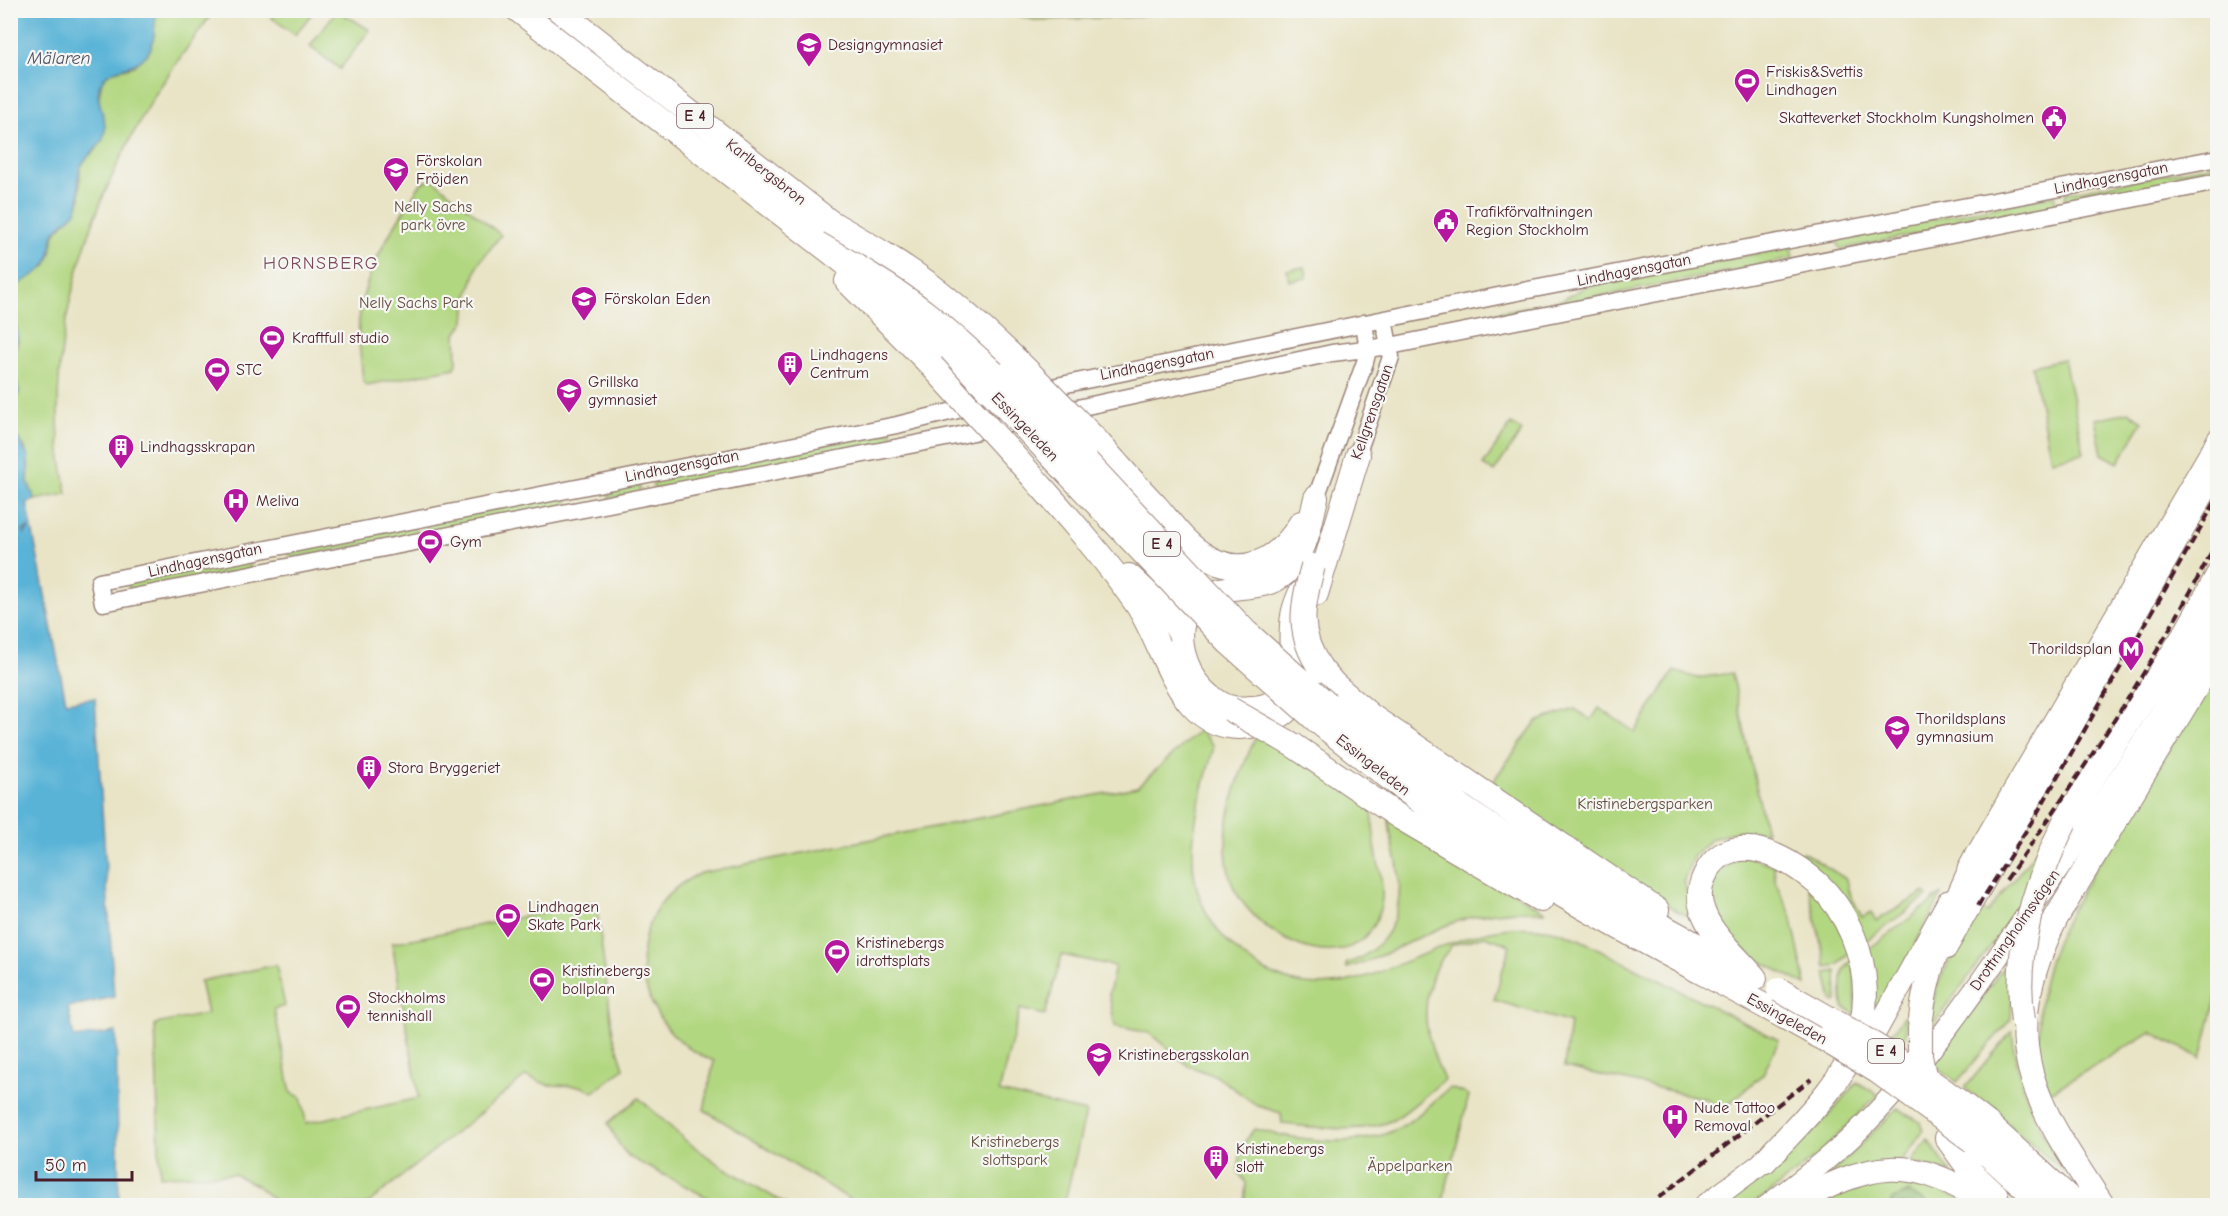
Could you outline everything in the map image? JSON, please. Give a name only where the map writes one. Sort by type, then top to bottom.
[{"type":"highway","name":"Karlbergsbron","points":[[518,10],[784,217]]},
{"type":"highway","name":"Karlbergsbron","points":[[559,10],[830,222]]},
{"type":"highway","points":[[784,217],[932,366],[1089,540],[1137,604],[1183,697],[1194,708],[1218,723],[1246,727],[1267,724],[1280,717],[1302,695],[1310,680],[1313,661],[1315,599],[1358,455]]},
{"type":"highway","name":"Essingeleden","points":[[784,217],[876,287],[955,356],[1228,642],[1321,712],[1535,856],[1755,978],[1774,999]]},
{"type":"highway","points":[[830,222],[886,254],[940,292],[986,331],[1023,365],[1202,554],[1226,564],[1239,566],[1263,561],[1294,561]]},
{"type":"highway","name":"Essingeleden","points":[[830,222],[987,356],[1321,712],[1452,825],[1617,927],[1889,1053],[1980,1132],[2078,1206]]},
{"type":"highway","points":[[1327,500],[1294,561],[1278,578],[1263,583],[1216,589],[1203,595],[1188,611],[1183,621],[1181,635],[1187,667],[1196,680],[1218,702],[1293,745],[1401,818],[1533,896],[1570,913],[1617,927]]},
{"type":"highway","points":[[1230,709],[1261,708],[1281,694],[1288,683],[1294,658],[1293,538],[1327,500]]},
{"type":"highway","points":[[1089,540],[1166,609],[1181,635]]},
{"type":"highway","points":[[1294,561],[1302,604],[1302,620],[1309,650],[1334,684],[1371,716],[1639,897],[1676,924],[1699,947]]},
{"type":"highway","points":[[2103,1206],[2069,1155],[2044,1110],[2029,1065],[2018,990],[2028,922],[2042,874],[2065,820],[2187,631],[2217,575]]},
{"type":"highway","points":[[2023,1020],[2045,939],[2080,875],[2217,651]]},
{"type":"highway","points":[[1755,978],[1715,932],[1700,906],[1703,879],[1713,862],[1731,851],[1747,847],[1776,856],[1800,871],[1833,901],[1853,936],[1862,964],[1865,1013],[1856,1044],[1838,1078],[1765,1161]]},
{"type":"highway","points":[[1977,855],[1933,958],[1924,989],[1920,1056],[1934,1112],[1947,1138],[1972,1173],[2006,1206]]},
{"type":"highway","name":"Essingeleden","points":[[1980,1132],[2045,1206]]},
{"type":"highway","points":[[1789,1206],[1852,1175],[1886,1168],[1916,1170],[1953,1182],[1992,1206]]},
{"type":"main road","points":[[1704,1206],[1765,1161],[1811,1122],[1849,1078],[1881,1025],[1925,939],[1977,855],[2217,439]]},
{"type":"main road","points":[[1921,1022],[1934,973],[1956,930],[2217,469]]},
{"type":"main road","points":[[2059,712],[2113,640],[2164,564]]},
{"type":"main road","name":"Drottningholmsvägen","points":[[1767,1206],[1815,1170],[1868,1121],[1924,1057],[2071,850],[2191,664],[2217,616]]},
{"type":"street","name":"Lindhagensgatan","points":[[2217,158],[1067,382],[897,425],[99,582],[103,603],[956,436],[1332,353],[1390,346],[2217,183]]},
{"type":"street","points":[[1821,234],[1825,259]]},
{"type":"street","name":"Kellgrensgatan","points":[[1327,500],[1358,455],[1388,369],[1390,346],[1384,319]]},
{"type":"street","name":"Kellgrensgatan","points":[[1327,500],[1368,350],[1364,323]]},
{"type":"street","points":[[1232,349],[1234,374]]},
{"type":"green space","points":[[337,10],[370,30],[340,69],[310,46]]},
{"type":"green space","points":[[158,11],[214,11],[154,97],[112,177],[95,218],[80,261],[69,305],[62,350],[58,395],[59,440],[67,494],[35,500],[28,482],[29,468],[25,447],[15,436],[11,426],[17,403],[11,359],[18,342],[16,323],[11,310],[12,297],[22,280],[46,266],[51,254],[54,235],[77,209],[80,200],[80,168],[87,157],[96,150],[104,118],[98,103],[102,80],[110,72],[135,66],[154,35],[153,25]]},
{"type":"green space","points":[[276,11],[314,11],[295,35],[271,17]]},
{"type":"green space","points":[[1002,11],[1167,11],[1133,17],[1034,20]]},
{"type":"green space","points":[[2217,164],[2217,175],[2067,205],[2065,193]]},
{"type":"green space","name":"Nelly Sachs Park","points":[[434,180],[501,235],[478,264],[467,299],[465,321],[456,334],[457,363],[455,368],[367,385],[363,382],[359,321],[367,283],[382,248],[401,214],[422,182]]},
{"type":"green space","points":[[2054,195],[2057,207],[1842,249],[1838,246],[1838,238]]},
{"type":"green space","points":[[1791,247],[1793,259],[1428,330],[1427,326],[1562,300],[1585,287]]},
{"type":"green space","points":[[1305,267],[1307,278],[1289,281],[1287,270]]},
{"type":"green space","points":[[2064,359],[2084,453],[2051,460],[2032,366]]},
{"type":"green space","points":[[2129,412],[2143,421],[2118,463],[2102,454],[2095,419]]},
{"type":"green space","points":[[1511,424],[1522,431],[1494,472],[1483,465]]},
{"type":"green space","points":[[892,431],[894,442],[654,490],[652,478]]},
{"type":"green space","points":[[638,481],[641,494],[609,498],[609,488]]},
{"type":"green space","points":[[566,495],[568,507],[429,534],[426,523]]},
{"type":"green space","points":[[415,525],[417,536],[290,558],[289,552]]},
{"type":"green space","points":[[248,558],[251,569],[129,592],[127,582]]},
{"type":"green space","name":"Kristinebergsparken","points":[[1674,671],[1697,678],[1732,673],[1766,832],[1738,831],[1711,839],[1693,857],[1684,880],[1693,918],[1677,911],[1488,788],[1536,722],[1575,709],[1591,720],[1599,708],[1635,732]]},
{"type":"green space","points":[[2217,672],[2218,990],[2201,1058],[2151,1032],[2049,1093],[2040,1053],[2039,1016],[2044,982],[2054,948],[2068,916],[2086,885]]},
{"type":"green space","name":"Kristinebergs slottspark","points":[[1200,730],[1214,746],[1195,823],[1194,872],[1199,896],[1210,920],[1228,942],[1269,973],[1309,984],[1348,982],[1466,938],[1508,928],[1561,932],[1779,1040],[1763,1074],[1721,1111],[1707,1099],[1564,1067],[1570,1023],[1494,1000],[1510,945],[1485,936],[1452,945],[1437,964],[1430,983],[1426,1011],[1429,1038],[1444,1080],[1393,1120],[1380,1125],[1353,1129],[1282,1124],[1281,1113],[1258,1106],[1216,1076],[1189,1066],[1149,1033],[1115,1026],[1109,994],[1115,966],[1062,955],[1045,1015],[1020,1009],[999,1092],[1086,1112],[1064,1205],[859,1205],[704,1110],[714,1061],[686,1046],[664,1024],[650,998],[643,970],[644,941],[654,914],[673,891],[701,873],[1137,787]]},
{"type":"green space","points":[[1258,732],[1372,806],[1382,901],[1377,918],[1362,939],[1343,949],[1321,951],[1298,945],[1275,933],[1255,917],[1239,897],[1230,877],[1226,840],[1228,821],[1243,766]]},
{"type":"green space","points":[[1389,817],[1546,912],[1497,913],[1462,920],[1437,929],[1374,959],[1347,968],[1346,964],[1374,948],[1384,937],[1397,910],[1399,879]]},
{"type":"green space","points":[[2049,835],[2025,900],[1927,1033],[1936,988],[1976,905],[1987,913]]},
{"type":"green space","points":[[1803,852],[1846,879],[1848,890],[1862,917],[1871,912],[1876,921],[1925,892],[1927,896],[1864,942],[1803,863],[1800,853]]},
{"type":"green space","points":[[1742,855],[1774,865],[1775,881],[1791,915],[1806,985],[1748,953],[1723,930],[1715,917],[1710,899],[1714,875]]},
{"type":"green space","points":[[1808,885],[1830,908],[1851,950],[1838,965],[1826,967]]},
{"type":"green space","points":[[1942,894],[1874,1021],[1866,951]]},
{"type":"green space","points":[[596,902],[613,1034],[624,1068],[594,1092],[580,1086],[548,1085],[526,1076],[366,1205],[280,1205],[256,1185],[234,1174],[160,1176],[155,1024],[207,1014],[200,981],[276,965],[285,1006],[274,1009],[291,1093],[301,1097],[306,1123],[419,1098],[392,943]]},
{"type":"green space","points":[[2014,953],[2011,1019],[1957,1082],[1932,1064]]},
{"type":"green space","points":[[1854,960],[1856,1015],[1843,1007],[1842,988],[1845,969]]},
{"type":"green space","points":[[1836,971],[1837,1001],[1835,1002],[1832,1000],[1826,973]]},
{"type":"green space","points":[[1905,1015],[1906,1018],[1905,1046],[1890,1036]]},
{"type":"green space","points":[[2012,1031],[2018,1070],[2029,1104],[2065,1172],[1965,1088]]},
{"type":"green space","points":[[1857,1082],[1878,1095],[1818,1155],[1764,1197],[1750,1205],[1724,1206],[1795,1148],[1827,1117]]},
{"type":"green space","name":"Äppelparken","points":[[1450,1088],[1469,1095],[1442,1205],[1244,1205],[1246,1183],[1238,1171],[1242,1146],[1254,1129],[1289,1137],[1328,1141],[1365,1139],[1383,1135],[1406,1124]]},
{"type":"green space","points":[[639,1098],[686,1141],[720,1165],[787,1205],[722,1205],[629,1157],[620,1146],[608,1123]]},
{"type":"green space","points":[[1898,1108],[1921,1123],[1924,1130],[1902,1161],[1829,1175]]},
{"type":"green space","points":[[1928,1140],[1951,1173],[1911,1162]]},
{"type":"green space","points":[[1907,1178],[1979,1206],[1809,1206],[1859,1181]]},
{"type":"green space","points":[[1909,1192],[1930,1205],[1891,1205],[1891,1200]]},
{"type":"water","name":"Mälaren","points":[[11,10],[158,11],[150,50],[138,62],[112,72],[102,81],[98,93],[105,123],[104,135],[99,145],[81,166],[76,211],[54,234],[50,256],[46,264],[19,285],[11,303]]},
{"type":"water","points":[[10,306],[18,334],[11,359],[19,391],[11,426],[28,456],[28,482],[35,500],[27,503],[66,702],[95,698],[114,997],[68,1007],[74,1038],[116,1032],[119,1205],[11,1205]]},
{"type":"ferry route","points":[[10,539],[31,526],[10,552]]},
{"type":"railway","points":[[1978,906],[2036,815],[2218,497]]},
{"type":"railway","points":[[2006,880],[2063,798],[2145,671],[2218,539]]},
{"type":"railway","points":[[1648,1206],[1811,1079]]},
{"type":"place","name":"Designgymnasiet","points":[[809,68]]},
{"type":"place","name":"Friskis&Svettis Lindhagen","points":[[1747,104]]},
{"type":"place","name":"Skatteverket Stockholm Kungsholmen","points":[[2054,141]]},
{"type":"place","name":"Förskolan Fröjden","points":[[396,193]]},
{"type":"place","name":"Trafikförvaltningen Region Stockholm","points":[[1446,244]]},
{"type":"place","name":"Förskolan Eden","points":[[584,322]]},
{"type":"place","name":"Kraftfull studio","points":[[272,361]]},
{"type":"place","name":"Lindhagens Centrum","points":[[790,387]]},
{"type":"place","name":"STC","points":[[217,393]]},
{"type":"place","name":"Grillska gymnasiet","points":[[569,414]]},
{"type":"place","name":"Lindhagsskrapan","points":[[121,470]]},
{"type":"place","name":"Meliva","points":[[236,524]]},
{"type":"place","name":"Gym","points":[[430,565]]},
{"type":"place","name":"Thorildsplan","points":[[2131,672]]},
{"type":"place","name":"Thorildsplans gymnasium","points":[[1897,751]]},
{"type":"place","name":"Stora Bryggeriet","points":[[369,791]]},
{"type":"place","name":"Lindhagen Skate Park","points":[[508,939]]},
{"type":"place","name":"Kristinebergs idrottsplats","points":[[837,975]]},
{"type":"place","name":"Kristinebergs bollplan","points":[[542,1003]]},
{"type":"place","name":"Stockholms tennishall","points":[[348,1030]]},
{"type":"place","name":"Kristinebergsskolan","points":[[1099,1078]]},
{"type":"place","name":"Nude Tattoo Removal","points":[[1675,1140]]},
{"type":"place","name":"Kristinebergs slott","points":[[1216,1181]]},
{"type":"district","name":"HORNSBERG","points":[[321,263]]},
{"type":"park label","name":"Nelly Sachs park övre","points":[[433,216]]}]
